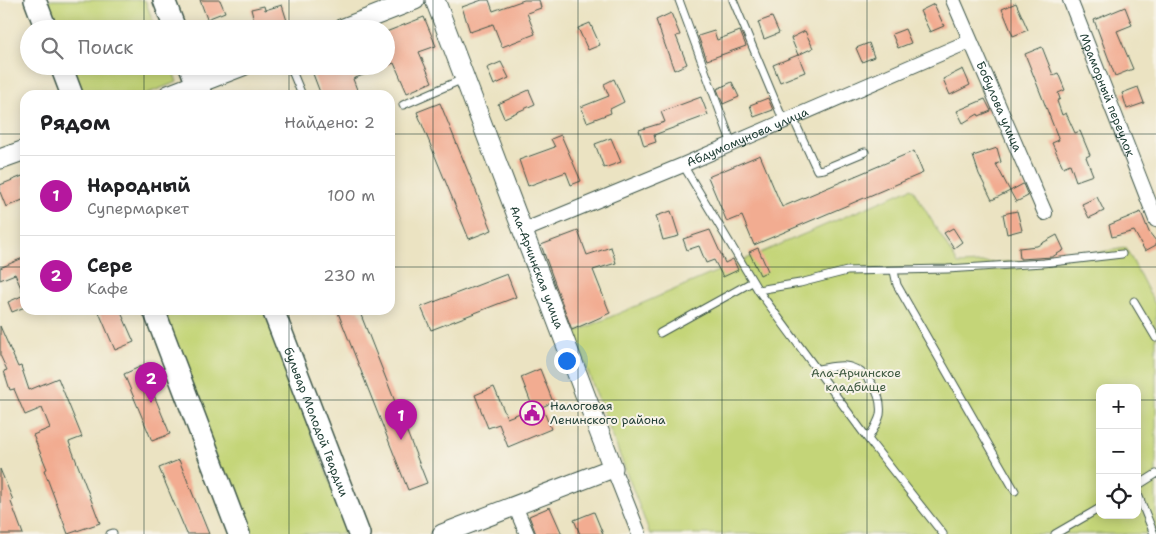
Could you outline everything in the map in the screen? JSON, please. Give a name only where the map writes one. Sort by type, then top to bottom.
[{"type":"main road","points":[[35,0],[43,20]]},
{"type":"main road","points":[[164,0],[172,20]]},
{"type":"main road","points":[[64,75],[70,90]]},
{"type":"main road","points":[[156,315],[239,534]]},
{"type":"main road","name":"бульвар Молодой Гвардии","points":[[275,315],[359,534]]},
{"type":"street","points":[[364,20],[415,0]]},
{"type":"street","name":"Ала-Арчинская улица","points":[[435,0],[525,230],[639,534]]},
{"type":"street","name":"Бобулова улица","points":[[953,0],[1045,213]]},
{"type":"street","name":"Мраморный переулок","points":[[1070,0],[1156,220]]},
{"type":"street","name":"Абдумомунова улица","points":[[525,230],[683,165],[970,41]]},
{"type":"street","points":[[178,90],[216,75]]},
{"type":"street","points":[[0,159],[20,152]]},
{"type":"street","points":[[442,534],[613,468]]},
{"type":"street","points":[[516,506],[527,534]]},
{"type":"lane","points":[[679,0],[732,144]]},
{"type":"lane","points":[[733,0],[788,120],[817,170],[824,169],[865,152]]},
{"type":"lane","points":[[294,75],[300,90]]},
{"type":"lane","points":[[403,105],[466,78]]},
{"type":"lane","points":[[683,165],[752,282],[818,369],[868,440],[943,534]]},
{"type":"lane","points":[[758,290],[800,283],[847,271],[894,271],[1044,263],[1122,254]]},
{"type":"lane","points":[[894,271],[897,285],[1015,491]]},
{"type":"lane","points":[[660,334],[752,282]]},
{"type":"lane","points":[[1134,301],[1156,338]]},
{"type":"lane","points":[[818,369],[845,366],[859,371],[870,381],[878,395],[880,415],[868,440]]},
{"type":"lane","points":[[1141,483],[1156,474]]},
{"type":"lane","points":[[1141,502],[1154,534]]},
{"type":"lane","points":[[1055,534],[1096,510]]},
{"type":"green space","points":[[40,0],[145,0],[153,20],[48,20]]},
{"type":"green space","points":[[69,75],[174,75],[177,82],[156,90],[75,90]]},
{"type":"green space","name":"Ала-Арчинское кладбище","points":[[912,188],[958,264],[1047,260],[1126,248],[1156,306],[1156,534],[650,534],[573,333]]},
{"type":"green space","points":[[161,315],[266,315],[350,534],[245,534]]},
{"type":"building","points":[[200,0],[220,0],[225,12],[207,19]]},
{"type":"building","points":[[482,0],[489,0],[493,11],[524,0],[539,0],[541,8],[527,13],[535,34],[502,47],[493,24],[470,32],[462,7]]},
{"type":"building","points":[[1016,3],[1028,30],[1013,36],[1002,9]]},
{"type":"building","points":[[934,4],[944,26],[930,32],[920,11]]},
{"type":"building","points":[[282,5],[287,20],[254,20],[251,9],[264,6],[265,10]]},
{"type":"building","points":[[1125,7],[1132,25],[1117,31],[1133,69],[1115,76],[1094,20]]},
{"type":"building","points":[[671,13],[680,35],[676,36],[687,64],[674,70],[656,20]]},
{"type":"building","points":[[424,17],[436,46],[419,52],[432,82],[407,93],[395,65],[395,28]]},
{"type":"building","points":[[772,17],[779,33],[764,39],[758,22]]},
{"type":"building","points":[[590,23],[600,45],[588,50],[578,28]]},
{"type":"building","points":[[905,29],[911,43],[898,48],[892,34]]},
{"type":"building","points":[[714,31],[717,40],[740,31],[746,46],[707,60],[698,36]]},
{"type":"building","points":[[805,31],[813,48],[798,55],[791,38]]},
{"type":"building","points":[[869,43],[874,57],[862,62],[856,48]]},
{"type":"building","points":[[1042,47],[1053,75],[1058,73],[1065,90],[1058,93],[1060,99],[1057,101],[1062,115],[1066,113],[1075,133],[1080,131],[1090,155],[1086,157],[1093,175],[1076,181],[1070,164],[1063,167],[1052,143],[1059,140],[1025,54]]},
{"type":"building","points":[[798,55],[805,72],[780,82],[773,65]]},
{"type":"building","points":[[501,62],[509,78],[494,85],[487,68]]},
{"type":"building","points":[[963,69],[970,85],[950,95],[943,79]]},
{"type":"building","points":[[313,75],[363,75],[353,79],[357,90],[319,90]]},
{"type":"building","points":[[614,79],[624,102],[610,109],[611,113],[587,122],[581,107],[609,96],[604,84]]},
{"type":"building","points":[[732,82],[739,97],[723,104],[717,89]]},
{"type":"building","points":[[1138,87],[1144,103],[1127,109],[1122,93]]},
{"type":"building","points":[[529,90],[535,104],[504,118],[498,104]]},
{"type":"building","points":[[701,97],[708,115],[654,135],[656,142],[644,146],[639,130],[665,122],[661,112]]},
{"type":"building","points":[[768,98],[773,110],[754,117],[750,105]]},
{"type":"building","points":[[985,99],[991,111],[979,116],[978,114],[963,123],[957,111]]},
{"type":"building","points":[[440,103],[492,230],[469,239],[417,112]]},
{"type":"building","points":[[561,135],[581,181],[571,185],[566,172],[528,186],[519,160],[555,147],[551,139]]},
{"type":"building","points":[[611,138],[621,162],[604,168],[595,144]]},
{"type":"building","points":[[997,148],[1001,162],[996,164],[1010,191],[992,200],[979,174],[973,156]]},
{"type":"building","points":[[914,151],[923,173],[754,245],[742,216],[727,222],[708,177],[760,155],[782,207]]},
{"type":"building","points":[[20,177],[20,201],[6,207],[0,192],[0,185]]},
{"type":"building","points":[[1023,184],[1028,196],[1016,202],[1010,191]]},
{"type":"building","points":[[1097,197],[1104,211],[1089,218],[1082,204]]},
{"type":"building","points":[[671,211],[679,236],[663,240],[656,216]]},
{"type":"building","points":[[1017,211],[1022,230],[1007,234],[1003,214]]},
{"type":"building","points":[[1141,212],[1149,232],[1156,241],[1156,245],[1145,251],[1134,231],[1112,237],[1109,225]]},
{"type":"building","points":[[953,228],[962,242],[954,248],[944,233]]},
{"type":"building","points":[[710,230],[725,263],[733,259],[738,270],[723,277],[714,260],[706,263],[699,246],[687,250],[683,239]]},
{"type":"building","points":[[578,231],[587,255],[611,247],[616,263],[593,270],[610,313],[572,330],[541,245]]},
{"type":"building","points":[[1057,235],[1064,250],[1052,257],[1020,259],[1019,248],[1037,246]]},
{"type":"building","points":[[758,248],[768,271],[760,275],[749,252]]},
{"type":"building","points":[[20,259],[20,286],[15,274],[0,280],[0,268]]},
{"type":"building","points":[[507,274],[516,297],[431,330],[421,307]]},
{"type":"building","points":[[20,297],[20,309],[12,312],[8,302]]},
{"type":"building","points":[[100,315],[122,315],[134,342],[115,350]]},
{"type":"building","points":[[339,315],[361,315],[427,483],[408,490]]},
{"type":"building","points":[[0,326],[18,367],[21,366],[29,390],[58,378],[82,437],[69,442],[100,523],[68,534],[44,470],[47,469],[33,435],[50,428],[42,408],[25,415],[14,389],[10,390],[4,371],[7,370],[0,355]]},
{"type":"building","points":[[142,366],[170,434],[152,441],[124,374]]},
{"type":"building","name":"Налоговая Ленинского района","points":[[540,369],[553,402],[542,407],[551,429],[508,447],[499,424],[488,428],[475,395],[494,387],[507,418],[533,408],[521,377]]},
{"type":"building","points":[[179,460],[209,534],[187,534],[159,468]]},
{"type":"building","points":[[0,469],[13,500],[11,502],[23,534],[0,534]]},
{"type":"building","points":[[550,507],[562,534],[536,534],[529,516]]},
{"type":"building","points":[[594,512],[603,534],[580,534],[574,520]]},
{"type":"place","name":"Сере","points":[[151,403]]},
{"type":"place","name":"Налоговая Ленинского района","points":[[532,413]]},
{"type":"place","name":"Народный","points":[[401,440]]}]
